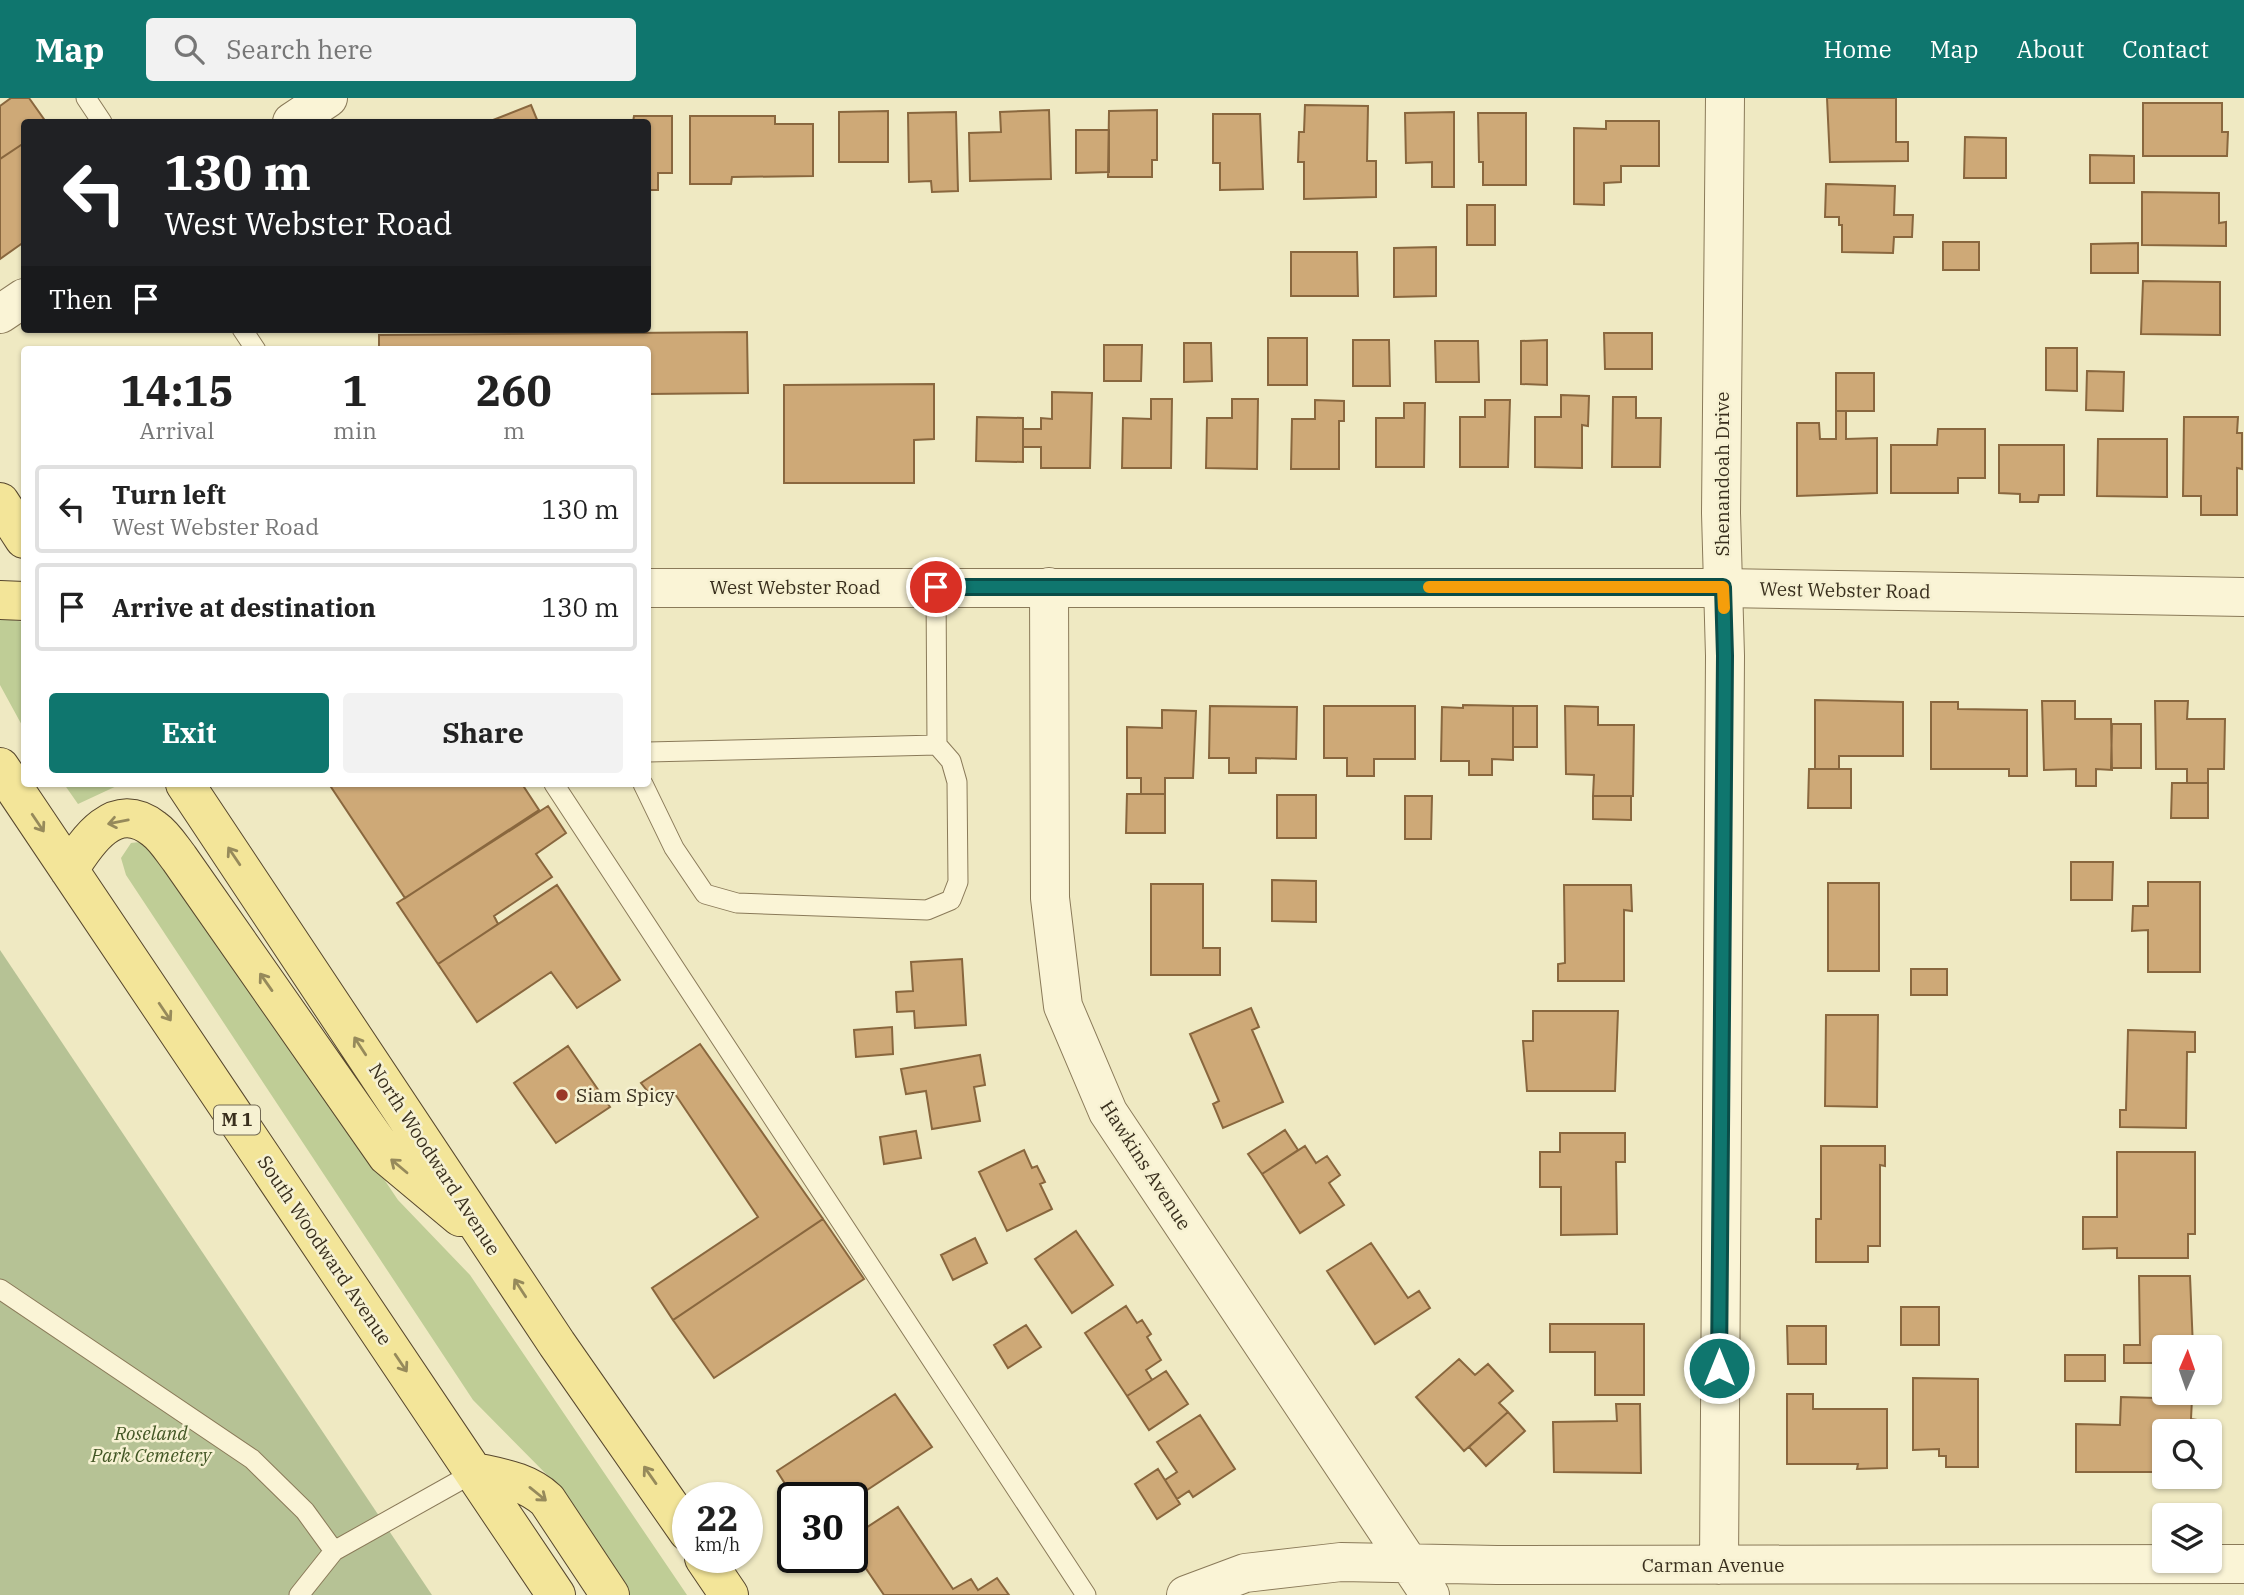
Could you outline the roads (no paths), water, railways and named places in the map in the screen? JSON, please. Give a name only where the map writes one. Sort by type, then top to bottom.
[{"type":"main road","points":[[0,502],[21,534]]},
{"type":"main road","points":[[0,600],[21,601]]},
{"type":"main road","name":"South Woodward Avenue","points":[[0,767],[556,1595]]},
{"type":"main road","name":"North Woodward Avenue","points":[[187,787],[489,1241],[672,1509]]},
{"type":"main road","points":[[69,870],[90,835],[109,823],[128,819],[153,828],[180,858],[387,1156],[489,1241]]},
{"type":"main road","points":[[475,1472],[516,1480],[534,1489],[547,1500],[610,1595]]},
{"type":"main road","points":[[714,1573],[729,1595]]},
{"type":"street","points":[[296,119],[328,98]]},
{"type":"street","name":"Shenandoah Drive","points":[[1718,1564],[1725,656],[1725,98]]},
{"type":"street","points":[[0,314],[21,300]]},
{"type":"street","name":"Hawkins Avenue","points":[[1049,587],[1050,898],[1063,1006],[1108,1112],[1420,1580]]},
{"type":"street","name":"West Webster Road","points":[[651,588],[1723,587],[2244,597]]},
{"type":"street","name":"Carman Avenue","points":[[1186,1595],[1245,1573],[1341,1562],[1420,1580],[1718,1564],[2244,1564]]},
{"type":"lane","points":[[86,98],[100,119]]},
{"type":"lane","points":[[644,787],[674,848],[705,894],[737,903],[927,910],[951,900],[958,883],[957,782],[951,761],[937,745],[936,587]]},
{"type":"lane","points":[[651,752],[937,745]]},
{"type":"lane","points":[[556,787],[1086,1595]]},
{"type":"lane","points":[[0,1289],[252,1459],[305,1511],[334,1551]]},
{"type":"lane","points":[[299,1595],[334,1551],[475,1472]]},
{"type":"place","name":"Siam Spicy","points":[[562,1095]]},
{"type":"park label","name":"Roseland Park Cemetery","points":[[151,1444]]}]
